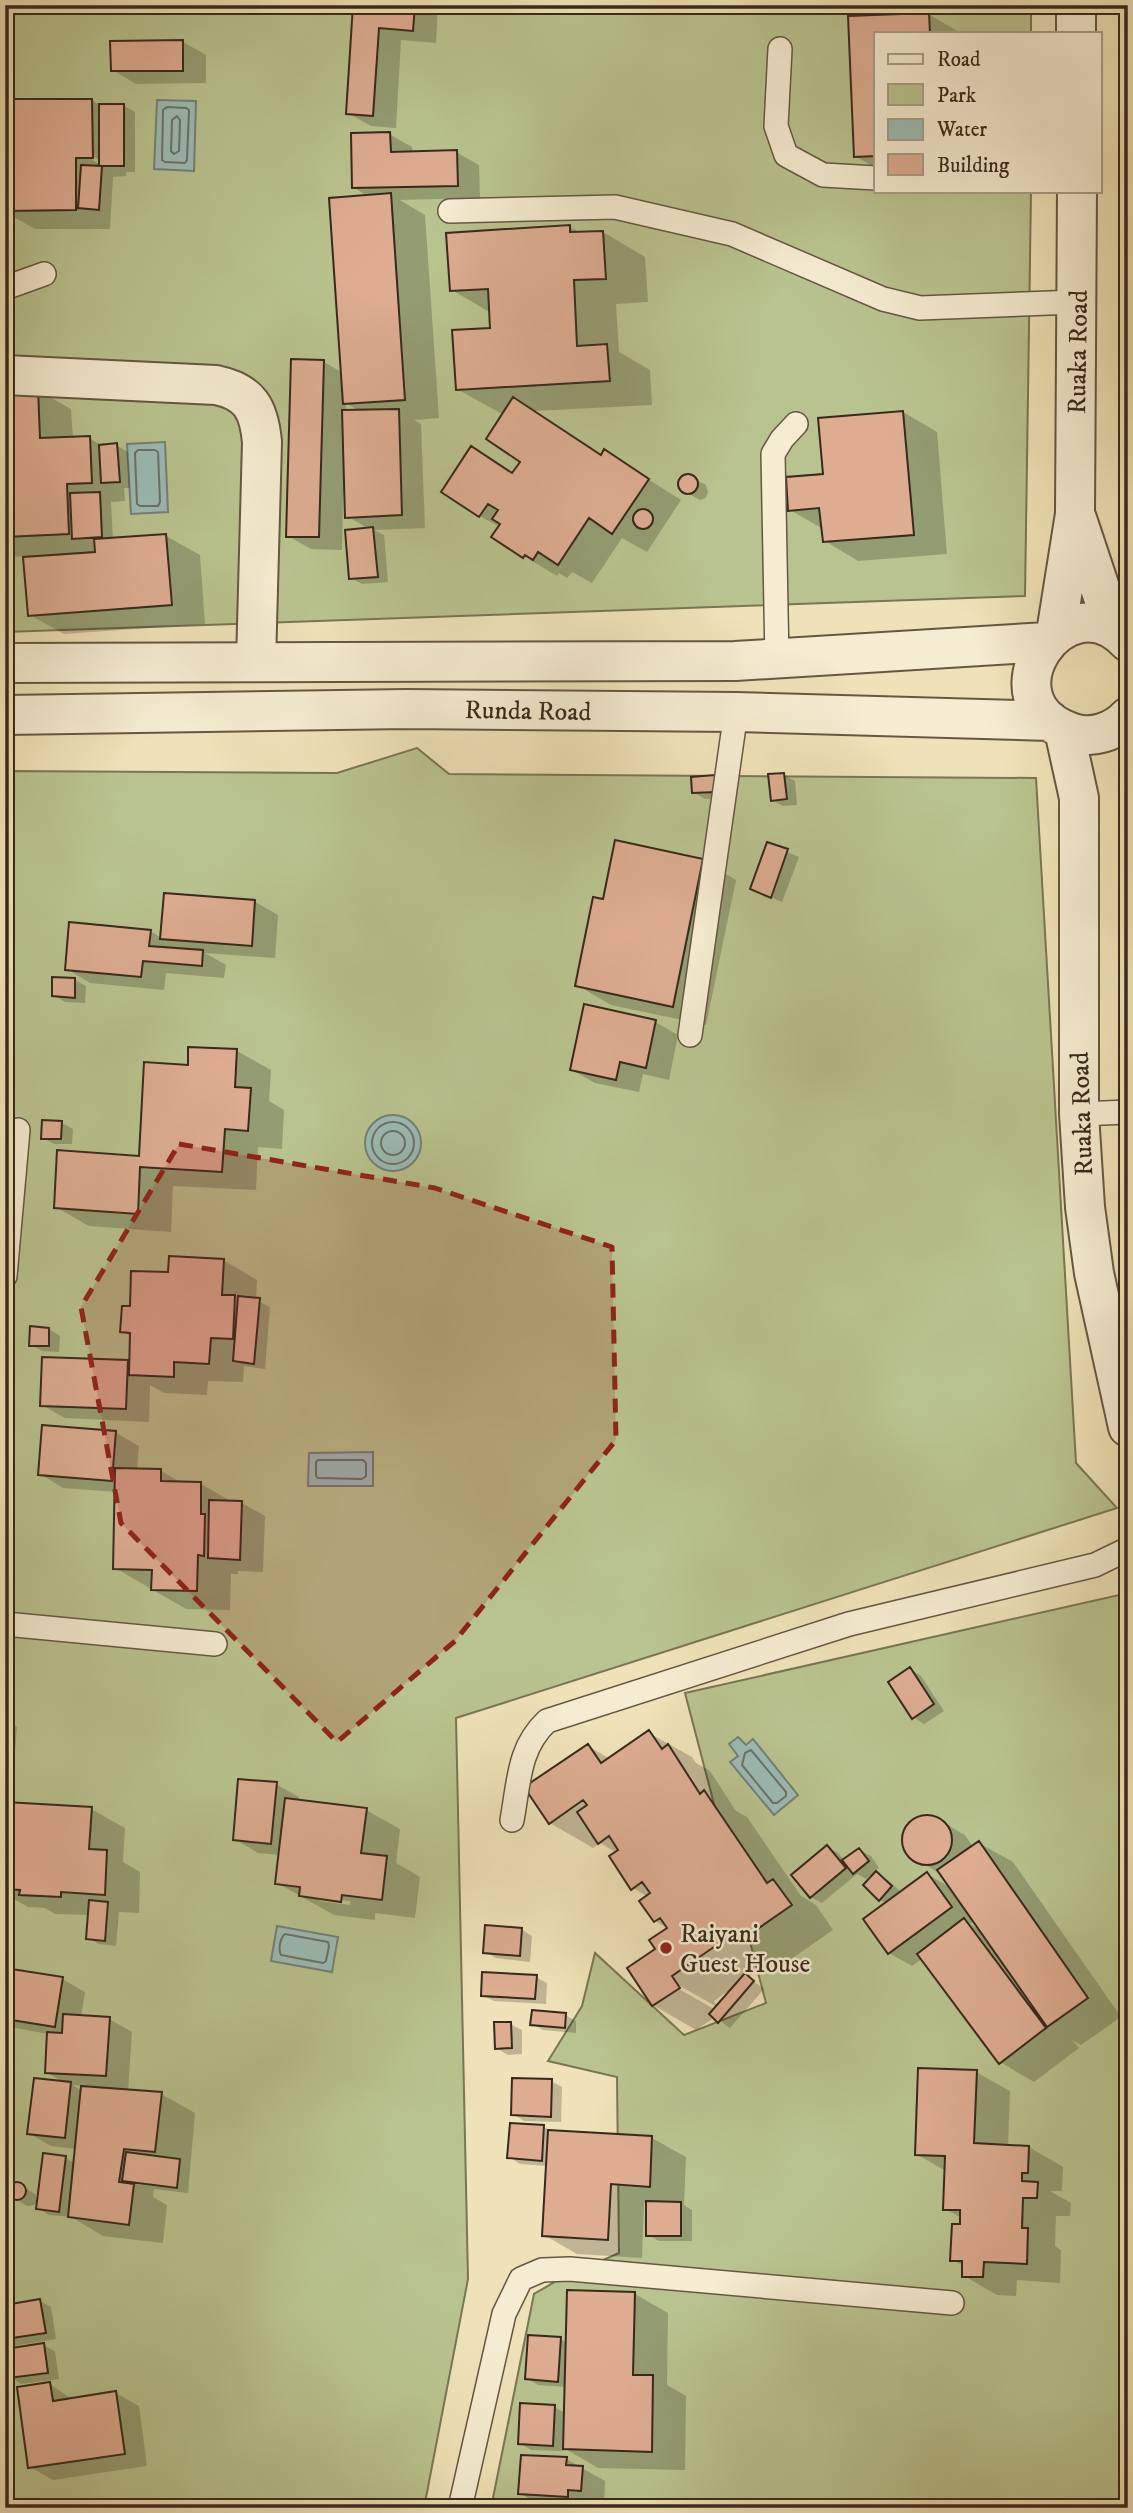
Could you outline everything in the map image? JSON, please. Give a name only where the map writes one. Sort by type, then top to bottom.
[{"type":"street","points":[[1076,5],[1076,32]]},
{"type":"street","name":"Ruaka Road","points":[[1077,192],[1075,514],[1051,637],[1035,660],[1031,677],[1038,709],[1057,726],[1079,798],[1079,1114],[1085,1207],[1094,1273],[1128,1427]]},
{"type":"street","points":[[5,375],[216,385],[235,389],[252,405],[260,419],[262,442],[256,662]]},
{"type":"street","name":"Ruaka Road","points":[[1075,514],[1123,637]]},
{"type":"street","name":"Runda Road","points":[[5,663],[777,660],[1051,637],[1072,626],[1089,623],[1123,637]]},
{"type":"street","name":"Runda Road","points":[[5,715],[406,709],[736,712],[1057,726],[1080,735],[1096,735],[1120,724]]},
{"type":"street","name":"Ruaka Road","points":[[1079,798],[1120,724]]},
{"type":"lane","points":[[780,49],[776,126],[786,155],[823,175],[874,178]]},
{"type":"lane","points":[[450,211],[615,207],[732,234],[883,299],[920,308],[1077,302]]},
{"type":"lane","points":[[5,288],[44,274]]},
{"type":"lane","points":[[777,660],[773,454],[796,424]]},
{"type":"lane","points":[[690,1035],[736,712]]},
{"type":"lane","points":[[1079,1114],[1128,1112]]},
{"type":"lane","points":[[5,1276],[18,1129]]},
{"type":"lane","points":[[512,1820],[525,1749],[534,1734],[547,1721],[849,1624],[1095,1565],[1128,1549]]},
{"type":"lane","points":[[5,1624],[215,1644]]},
{"type":"lane","points":[[460,2508],[504,2314],[521,2280],[542,2270],[570,2269],[952,2303]]},
{"type":"highlighted area","points":[[179,1144],[435,1188],[612,1247],[616,1440],[455,1641],[337,1742],[121,1523],[81,1307]]},
{"type":"green space","points":[[5,5],[1031,5],[1031,32],[874,32],[874,192],[1031,192],[1025,596],[5,632]]},
{"type":"green space","points":[[417,748],[449,774],[1036,778],[1076,1463],[1117,1508],[456,1718],[468,2279],[424,2508],[5,2508],[5,771],[337,773]]},
{"type":"green space","points":[[1128,1593],[1128,2508],[491,2508],[534,2294],[558,2280],[619,2253],[617,2077],[548,2061],[582,2006],[595,1953],[684,2035],[766,2003],[685,1693]]},
{"type":"water","points":[[157,100],[196,101],[194,171],[154,169]]},
{"type":"water","points":[[165,442],[168,512],[131,514],[127,444]]},
{"type":"water","points":[[388,1115],[398,1115],[413,1123],[419,1132],[419,1154],[413,1163],[398,1171],[388,1171],[370,1159],[365,1148],[365,1138],[377,1120]]},
{"type":"water","points":[[373,1452],[373,1486],[308,1486],[309,1453]]},
{"type":"water","points":[[738,1737],[746,1745],[753,1739],[798,1795],[774,1815],[730,1762],[738,1756],[729,1744]]},
{"type":"water","points":[[277,1926],[338,1937],[332,1972],[271,1961]]},
{"type":"building","points":[[353,5],[415,5],[413,31],[379,28],[373,116],[346,114]]},
{"type":"building","points":[[929,13],[930,32],[874,32],[874,156],[854,157],[848,16]]},
{"type":"building","points":[[183,40],[183,71],[111,71],[110,41]]},
{"type":"building","points":[[5,99],[92,99],[93,158],[76,158],[76,210],[5,211]]},
{"type":"building","points":[[99,104],[124,104],[124,166],[99,166]]},
{"type":"building","points":[[390,132],[391,152],[457,150],[458,186],[352,188],[351,133]]},
{"type":"building","points":[[81,165],[102,166],[99,210],[78,208]]},
{"type":"building","points":[[391,193],[405,400],[343,404],[329,198]]},
{"type":"building","points":[[570,225],[570,232],[603,231],[606,279],[574,280],[577,346],[607,344],[610,381],[456,390],[452,330],[490,328],[488,289],[450,291],[446,233]]},
{"type":"building","points":[[291,359],[324,360],[319,537],[286,537]]},
{"type":"building","points":[[38,388],[40,438],[90,436],[92,483],[67,484],[69,534],[5,537],[5,389]]},
{"type":"building","points":[[513,397],[601,455],[604,449],[649,479],[612,534],[589,518],[558,565],[538,552],[533,560],[525,555],[523,558],[491,537],[500,524],[492,519],[498,510],[488,504],[479,517],[441,492],[471,446],[512,473],[520,462],[486,439]]},
{"type":"building","points":[[399,409],[402,515],[345,518],[342,410]]},
{"type":"building","points":[[903,411],[914,535],[823,542],[819,508],[788,511],[786,477],[823,474],[818,418]]},
{"type":"building","points":[[117,443],[120,482],[101,483],[99,445]]},
{"type":"building","points":[[688,474],[695,477],[698,484],[695,491],[688,494],[681,491],[678,484],[681,477]]},
{"type":"building","points":[[100,492],[102,537],[72,539],[70,493]]},
{"type":"building","points":[[639,509],[647,509],[653,519],[647,529],[639,529],[633,523],[633,515]]},
{"type":"building","points":[[373,527],[378,577],[349,579],[345,530]]},
{"type":"building","points":[[166,534],[172,605],[28,616],[23,557],[95,552],[94,539]]},
{"type":"building","points":[[784,773],[787,799],[771,801],[768,774]]},
{"type":"building","points":[[715,775],[716,792],[692,793],[691,777]]},
{"type":"building","points":[[615,840],[703,859],[673,1007],[575,986],[593,897],[603,899]]},
{"type":"building","points":[[767,842],[788,849],[771,898],[750,889]]},
{"type":"building","points":[[164,893],[255,900],[252,946],[160,939]]},
{"type":"building","points":[[69,922],[151,930],[149,946],[203,950],[202,966],[143,961],[141,977],[65,970]]},
{"type":"building","points":[[52,977],[75,978],[75,998],[52,996]]},
{"type":"building","points":[[584,1004],[656,1020],[646,1068],[620,1062],[616,1080],[570,1070]]},
{"type":"building","points":[[188,1047],[237,1049],[235,1087],[251,1088],[248,1131],[225,1129],[222,1172],[140,1167],[138,1214],[54,1208],[57,1150],[139,1156],[144,1062],[188,1065]]},
{"type":"building","points":[[42,1120],[62,1121],[61,1139],[41,1139]]},
{"type":"building","points":[[169,1256],[224,1259],[222,1295],[235,1295],[233,1339],[211,1338],[209,1364],[174,1362],[174,1377],[129,1375],[130,1333],[120,1332],[122,1306],[130,1306],[131,1271],[168,1272]]},
{"type":"building","points":[[238,1296],[260,1298],[254,1364],[233,1361]]},
{"type":"building","points":[[30,1326],[49,1328],[49,1346],[29,1346]]},
{"type":"building","points":[[42,1357],[128,1360],[126,1409],[40,1406]]},
{"type":"building","points":[[42,1425],[116,1431],[112,1481],[38,1475]]},
{"type":"building","points":[[115,1468],[161,1469],[161,1481],[201,1482],[201,1514],[205,1514],[204,1556],[198,1555],[197,1591],[151,1590],[152,1570],[113,1569]]},
{"type":"building","points":[[209,1500],[242,1501],[240,1560],[208,1558]]},
{"type":"building","points":[[910,1667],[934,1704],[912,1719],[888,1682]]},
{"type":"building","points":[[649,1730],[662,1749],[668,1744],[700,1794],[704,1790],[767,1883],[773,1879],[792,1905],[743,1939],[737,1931],[672,1976],[680,1988],[652,2006],[627,1968],[655,1949],[649,1940],[667,1928],[660,1918],[654,1922],[639,1901],[650,1893],[642,1882],[631,1890],[609,1856],[618,1850],[609,1836],[598,1844],[577,1812],[587,1805],[583,1800],[549,1824],[524,1787],[588,1744],[601,1763]]},
{"type":"building","points":[[238,1779],[277,1782],[271,1844],[233,1840]]},
{"type":"building","points":[[285,1798],[367,1808],[361,1853],[387,1856],[382,1900],[342,1895],[341,1902],[299,1896],[300,1887],[275,1884]]},
{"type":"building","points":[[5,1802],[92,1807],[89,1849],[107,1850],[105,1895],[61,1892],[61,1897],[19,1895],[20,1890],[5,1889]]},
{"type":"building","points":[[927,1815],[945,1822],[952,1840],[945,1858],[927,1865],[909,1858],[902,1840],[909,1822]]},
{"type":"building","points":[[979,1841],[1088,1998],[1047,2027],[937,1870]]},
{"type":"building","points":[[827,1845],[846,1868],[810,1898],[791,1875]]},
{"type":"building","points":[[859,1848],[869,1861],[853,1874],[842,1860]]},
{"type":"building","points":[[876,1871],[892,1886],[879,1901],[863,1885]]},
{"type":"building","points":[[927,1872],[952,1907],[888,1954],[863,1919]]},
{"type":"building","points":[[89,1900],[108,1902],[105,1941],[86,1939]]},
{"type":"building","points":[[964,1918],[1046,2028],[999,2064],[917,1954]]},
{"type":"building","points":[[485,1925],[522,1928],[520,1956],[483,1953]]},
{"type":"building","points":[[5,1968],[63,1977],[55,2027],[5,2019]]},
{"type":"building","points":[[482,1972],[537,1975],[535,1999],[481,1996]]},
{"type":"building","points":[[745,1973],[754,1981],[718,2023],[709,2014]]},
{"type":"building","points":[[532,2010],[566,2013],[565,2028],[530,2025]]},
{"type":"building","points":[[63,2014],[110,2017],[106,2076],[45,2073],[47,2032],[62,2033]]},
{"type":"building","points":[[494,2022],[511,2022],[512,2048],[495,2049]]},
{"type":"building","points":[[918,2068],[977,2070],[974,2143],[1029,2146],[1028,2173],[1022,2173],[1022,2181],[1038,2182],[1037,2198],[1023,2198],[1022,2228],[1028,2228],[1027,2264],[984,2262],[983,2277],[962,2277],[962,2261],[950,2261],[952,2224],[960,2224],[960,2210],[943,2210],[945,2156],[915,2155]]},
{"type":"building","points":[[34,2078],[71,2082],[65,2138],[27,2134]]},
{"type":"building","points":[[512,2078],[552,2079],[551,2117],[511,2115]]},
{"type":"building","points":[[81,2086],[162,2092],[155,2152],[124,2149],[119,2182],[134,2184],[129,2225],[68,2217]]},
{"type":"building","points":[[510,2123],[544,2125],[542,2161],[507,2158]]},
{"type":"building","points":[[548,2130],[652,2136],[650,2187],[611,2184],[608,2240],[542,2236]]},
{"type":"building","points":[[126,2152],[180,2159],[177,2188],[122,2181]]},
{"type":"building","points":[[43,2153],[66,2156],[59,2212],[36,2209]]},
{"type":"building","points":[[13,2182],[21,2182],[26,2191],[24,2198],[13,2200],[8,2195],[8,2187]]},
{"type":"building","points":[[646,2201],[681,2202],[681,2236],[646,2236]]},
{"type":"building","points":[[567,2290],[635,2292],[633,2375],[653,2375],[652,2452],[563,2449]]},
{"type":"building","points":[[40,2299],[46,2333],[5,2339],[5,2305]]},
{"type":"building","points":[[528,2335],[561,2337],[558,2382],[525,2379]]},
{"type":"building","points":[[44,2343],[48,2373],[9,2378],[5,2349]]},
{"type":"building","points":[[50,2382],[53,2401],[116,2391],[125,2454],[28,2468],[17,2387]]},
{"type":"building","points":[[520,2403],[555,2405],[553,2446],[518,2444]]},
{"type":"building","points":[[521,2455],[567,2457],[566,2465],[583,2466],[581,2491],[568,2490],[568,2497],[518,2494]]},
{"type":"place","name":"Raiyani Guest House","points":[[666,1948]]}]
